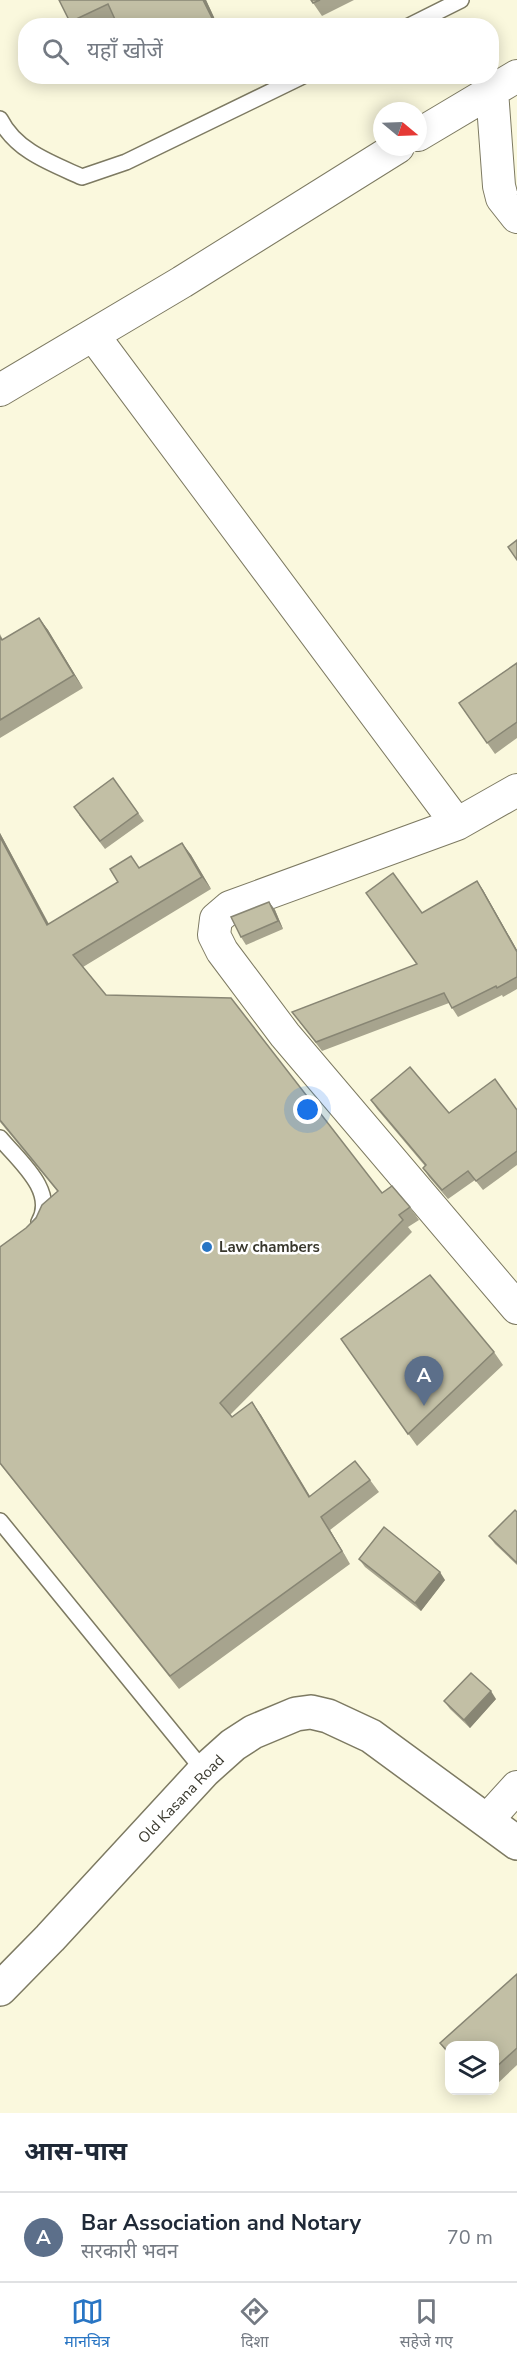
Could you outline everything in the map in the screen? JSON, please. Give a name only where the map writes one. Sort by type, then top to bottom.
[{"type":"street","points":[[427,130],[505,83]]},
{"type":"street","points":[[505,83],[499,186],[502,198],[517,217]]},
{"type":"street","points":[[0,390],[383,156]]},
{"type":"street","points":[[93,335],[457,824]]},
{"type":"street","points":[[517,789],[457,824],[230,907],[216,919],[214,935],[222,951],[285,1035],[517,1308]]},
{"type":"street","name":"Old Kasana Road","points":[[0,1989],[204,1771],[233,1745],[253,1732],[296,1714],[311,1712],[328,1716],[371,1736],[517,1843]]},
{"type":"street","points":[[487,1820],[517,1787]]},
{"type":"lane","points":[[425,18],[461,0]]},
{"type":"lane","points":[[0,119],[6,131],[34,156],[82,177],[126,162],[287,84]]},
{"type":"lane","points":[[0,1138],[37,1183],[45,1201],[44,1212],[30,1232]]},
{"type":"lane","points":[[0,1521],[204,1771]]},
{"type":"building","points":[[59,0],[203,0],[212,18],[114,18],[108,4],[78,18],[68,18]]},
{"type":"building","points":[[517,540],[517,560],[508,547]]},
{"type":"building","points":[[39,618],[74,675],[0,720],[0,637],[2,640]]},
{"type":"building","points":[[517,663],[517,722],[487,743],[459,703]]},
{"type":"building","points":[[113,778],[138,813],[100,841],[74,807]]},
{"type":"building","name":"Law chambers","points":[[0,837],[47,925],[118,882],[110,869],[131,856],[139,868],[182,843],[202,877],[73,955],[106,995],[231,998],[382,1193],[392,1186],[410,1207],[399,1215],[403,1220],[220,1403],[232,1417],[252,1402],[309,1497],[355,1461],[370,1480],[321,1517],[342,1551],[170,1676],[0,1463],[0,1247],[26,1228],[36,1218],[42,1205],[58,1191],[0,1120]]},
{"type":"building","points":[[393,873],[422,913],[477,881],[517,952],[517,977],[452,1008],[444,993],[316,1042],[292,1012],[417,964],[366,893]]},
{"type":"building","points":[[269,902],[278,921],[241,937],[231,917]]},
{"type":"building","points":[[410,1067],[449,1113],[495,1079],[517,1110],[517,1151],[476,1181],[468,1171],[442,1190],[423,1168],[426,1165],[371,1100]]},
{"type":"building","points":[[430,1275],[494,1352],[408,1434],[341,1339]]},
{"type":"building","points":[[515,1510],[517,1512],[517,1563],[489,1536]]},
{"type":"building","points":[[384,1527],[440,1572],[415,1603],[359,1559]]},
{"type":"building","points":[[471,1673],[491,1691],[464,1720],[444,1701]]},
{"type":"building","points":[[517,1974],[517,2048],[499,2064],[499,2041],[445,2041],[445,2048],[440,2043]]},
{"type":"place","name":"Law chambers","points":[[207,1247]]},
{"type":"place","name":"Bar Association and Notary","points":[[424,1406]]}]
